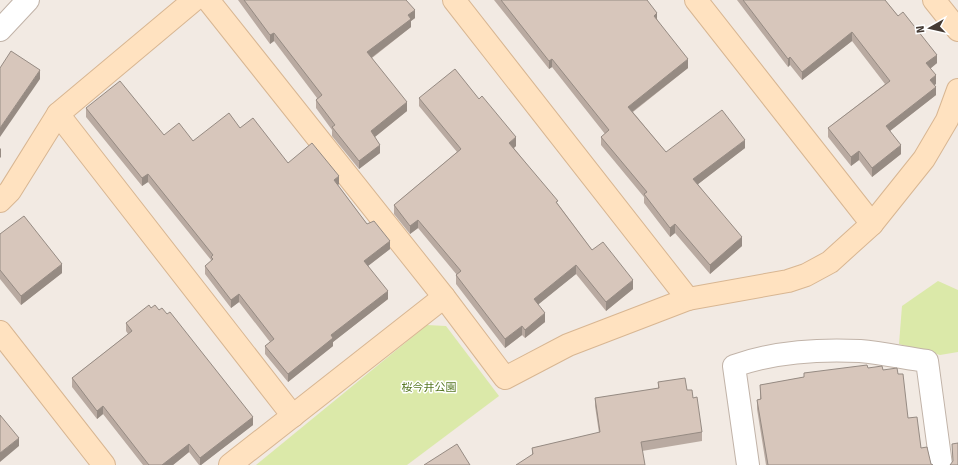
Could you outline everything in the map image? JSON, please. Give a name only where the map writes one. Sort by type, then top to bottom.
[{"type":"street","points":[[0,30],[28,0]]},
{"type":"street","points":[[0,201],[10,191],[58,114],[194,0]]},
{"type":"street","points":[[208,0],[444,297],[505,378],[568,345],[688,299],[788,281],[806,275],[830,262],[872,224],[924,159],[947,120],[958,90]]},
{"type":"street","points":[[454,0],[688,299]]},
{"type":"street","points":[[696,0],[872,224]]},
{"type":"street","points":[[934,0],[958,30]]},
{"type":"street","points":[[58,114],[293,416]]},
{"type":"street","points":[[230,465],[444,297]]},
{"type":"street","points":[[0,332],[104,465]]},
{"type":"street","points":[[748,465],[734,366],[753,359],[801,352],[861,351],[927,361],[941,465]]},
{"type":"green space","points":[[938,281],[958,290],[958,352],[940,355],[899,344],[902,306]]},
{"type":"green space","name":"桜今井公園","points":[[427,325],[446,326],[499,396],[407,465],[256,465]]},
{"type":"building","points":[[244,0],[406,0],[415,10],[408,15],[411,19],[367,52],[407,102],[371,131],[380,145],[359,161],[332,127],[335,125],[316,100],[322,95],[274,33],[270,35]]},
{"type":"building","points":[[501,0],[647,0],[657,13],[654,16],[688,59],[628,107],[666,152],[722,110],[745,140],[693,179],[742,237],[710,265],[675,224],[670,228],[644,194],[647,192],[601,137],[609,130],[552,59],[549,61]]},
{"type":"building","points":[[743,0],[885,0],[898,16],[903,12],[937,55],[926,63],[936,75],[930,80],[936,87],[886,126],[901,145],[872,168],[859,151],[851,157],[828,128],[890,81],[852,32],[802,72],[790,57],[788,59]]},
{"type":"building","points":[[11,51],[40,70],[0,128],[0,68]]},
{"type":"building","points":[[455,69],[479,99],[482,96],[516,137],[509,143],[558,201],[556,202],[592,250],[603,242],[633,280],[606,302],[576,265],[534,299],[545,313],[525,330],[522,326],[505,339],[456,275],[461,271],[418,220],[410,226],[394,205],[461,149],[419,98]]},
{"type":"building","points":[[120,81],[164,135],[179,123],[193,141],[229,113],[240,128],[253,118],[288,163],[312,143],[339,176],[334,180],[367,224],[374,221],[390,241],[364,261],[388,291],[331,335],[333,338],[288,374],[265,346],[274,339],[239,294],[231,300],[205,266],[213,259],[211,257],[213,255],[148,174],[142,178],[86,108]]},
{"type":"building","points":[[24,216],[62,264],[21,296],[0,270],[0,234]]},
{"type":"building","points":[[149,305],[151,308],[155,305],[159,310],[162,308],[167,314],[170,312],[253,417],[200,458],[189,444],[162,465],[149,465],[103,406],[97,411],[72,378],[132,331],[126,323]]},
{"type":"building","points":[[867,365],[868,368],[882,366],[883,370],[897,368],[898,374],[903,374],[908,418],[917,417],[921,448],[927,447],[931,464],[933,465],[768,465],[757,400],[761,399],[760,385],[804,377],[804,373]]},
{"type":"building","points":[[685,378],[687,390],[692,390],[693,398],[697,397],[702,432],[641,442],[645,465],[516,465],[533,454],[532,448],[600,432],[595,398],[659,388],[658,382]]},
{"type":"building","points":[[0,415],[19,438],[0,453]]},
{"type":"building","points":[[958,443],[958,465],[950,465],[953,461],[952,444]]},
{"type":"building","points":[[457,444],[470,465],[424,465]]}]
